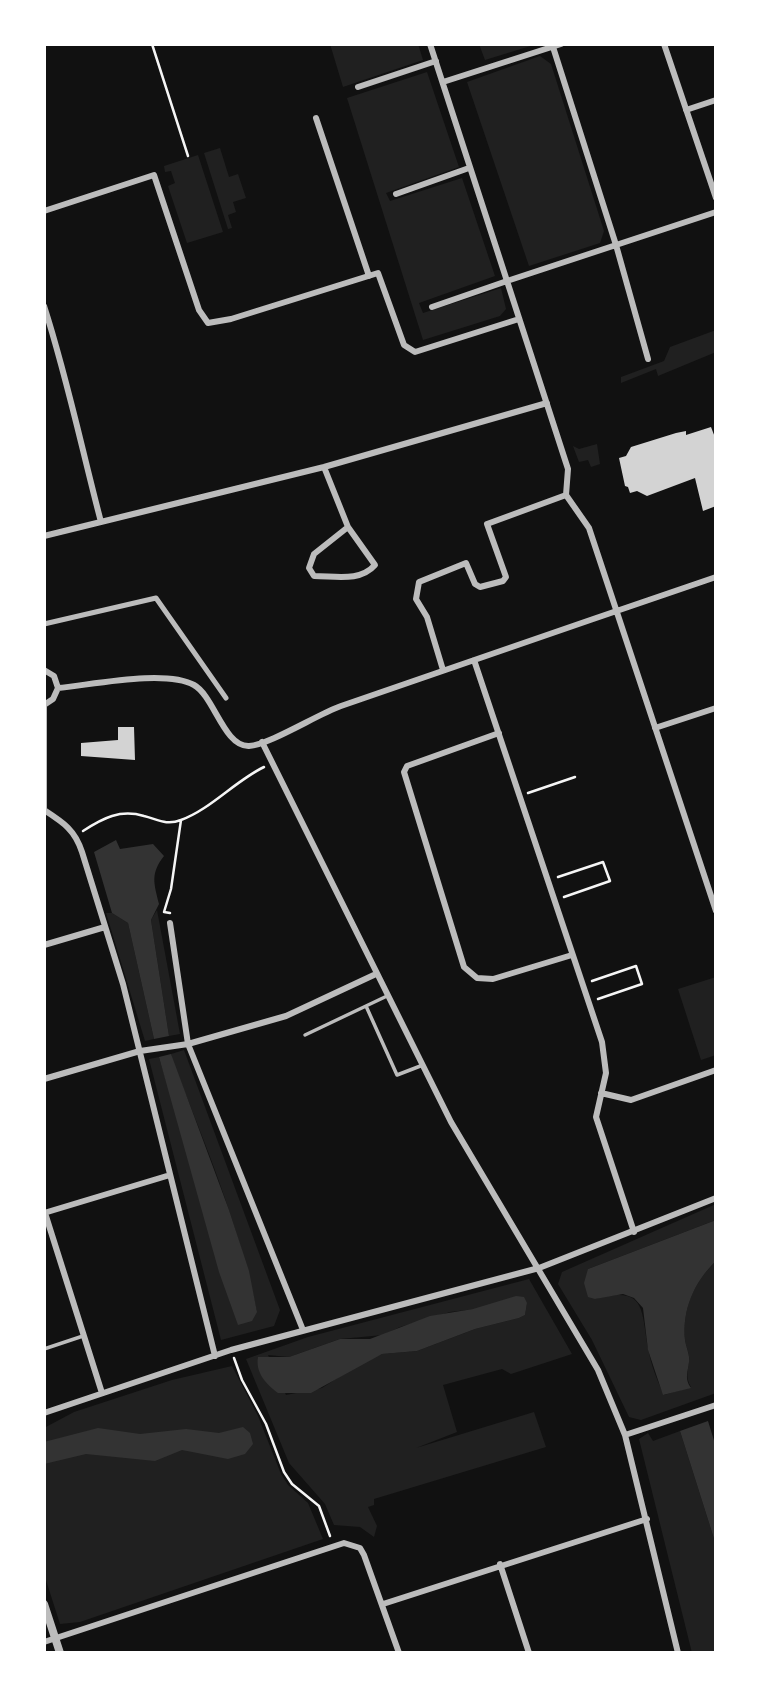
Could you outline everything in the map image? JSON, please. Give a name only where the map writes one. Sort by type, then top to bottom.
[{"type":"street","points":[[430,44],[568,469],[566,495],[589,528],[716,911]]},
{"type":"street","points":[[443,82],[561,44]]},
{"type":"street","points":[[664,44],[716,198]]},
{"type":"street","points":[[553,45],[616,245],[648,359]]},
{"type":"street","points":[[358,87],[436,61]]},
{"type":"street","points":[[687,110],[716,100]]},
{"type":"street","points":[[316,118],[369,276]]},
{"type":"street","points":[[396,194],[469,168]]},
{"type":"street","points":[[44,211],[154,175],[199,310],[208,323],[231,320],[379,273],[404,345],[415,352],[519,319]]},
{"type":"street","points":[[432,307],[716,212]]},
{"type":"street","points":[[44,306],[67,379],[69,403],[101,523]]},
{"type":"street","points":[[44,536],[324,467],[547,403]]},
{"type":"street","points":[[324,467],[348,527],[375,565],[368,573],[358,577],[314,576],[309,568],[314,554],[348,527]]},
{"type":"street","points":[[443,670],[427,617],[416,599],[419,582],[467,564],[475,584],[480,587],[503,581],[506,572],[487,524],[566,495]]},
{"type":"street","points":[[58,688],[132,681],[183,680],[202,691],[238,743],[246,746],[262,742],[320,714],[716,577]]},
{"type":"street","points":[[44,624],[156,598],[226,698]]},
{"type":"street","points":[[474,660],[606,1060],[606,1073],[596,1117],[634,1232]]},
{"type":"street","points":[[44,670],[54,676],[58,688],[53,699],[44,705],[44,811],[68,825],[76,835],[105,927],[140,1051],[215,1356]]},
{"type":"street","points":[[655,728],[716,708]]},
{"type":"street","points":[[499,733],[407,766],[404,772],[464,967],[477,978],[493,979],[572,955]]},
{"type":"street","points":[[262,742],[451,1122],[598,1370],[625,1435],[678,1653]]},
{"type":"street","points":[[170,923],[188,1044],[303,1330]]},
{"type":"street","points":[[44,945],[105,927]]},
{"type":"street","points":[[44,1079],[140,1051],[188,1044],[286,1016],[376,974]]},
{"type":"street","points":[[601,1093],[631,1100],[716,1070]]},
{"type":"street","points":[[102,1393],[44,1213],[170,1175]]},
{"type":"street","points":[[44,1413],[231,1350],[539,1269],[716,1198]]},
{"type":"street","points":[[625,1435],[716,1405]]},
{"type":"street","points":[[383,1604],[500,1564],[647,1519]]},
{"type":"street","points":[[44,1642],[344,1543],[360,1548],[383,1604],[398,1653]]},
{"type":"street","points":[[500,1564],[529,1653]]},
{"type":"street","points":[[44,1604],[60,1653]]},
{"type":"lane","points":[[305,1035],[387,996]]},
{"type":"lane","points":[[366,1006],[397,1075],[423,1065]]},
{"type":"lane","points":[[44,1349],[83,1336]]},
{"type":"path","points":[[152,44],[188,156]]},
{"type":"path","points":[[76,835],[105,817],[121,813],[146,816],[165,823],[181,820],[252,773],[273,763]]},
{"type":"path","points":[[519,796],[575,777]]},
{"type":"path","points":[[170,923],[169,912],[164,912],[172,889],[181,820]]},
{"type":"path","points":[[547,881],[603,862],[610,881],[554,900]]},
{"type":"path","points":[[582,985],[636,966],[642,984],[588,1002]]},
{"type":"path","points":[[231,1350],[284,1472],[292,1484],[319,1506],[334,1546]]},
{"type":"shaded area","points":[[330,44],[418,44],[423,60],[343,87]]},
{"type":"shaded area","points":[[479,44],[537,44],[485,60]]},
{"type":"shaded area","points":[[540,56],[551,64],[604,231],[600,243],[529,266],[467,82]]},
{"type":"shaded area","points":[[427,72],[459,167],[386,193],[390,201],[462,178],[495,276],[419,303],[423,313],[501,288],[506,309],[500,316],[423,340],[347,98]]},
{"type":"shaded area","points":[[220,148],[229,177],[238,174],[246,198],[233,202],[236,212],[228,215],[232,228],[228,229],[204,153]]},
{"type":"shaded area","points":[[198,155],[223,232],[187,243],[168,186],[175,183],[171,171],[165,172],[164,166]]},
{"type":"shaded area","points":[[716,330],[716,352],[658,376],[656,369],[621,383],[621,377],[664,361],[670,347]]},
{"type":"shaded area","points":[[597,444],[600,464],[591,467],[588,460],[579,462],[573,446],[579,449]]},
{"type":"shaded area","points":[[116,840],[120,849],[153,844],[164,856],[155,874],[159,904],[151,920],[169,1036],[154,1039],[128,923],[112,913],[94,852]]},
{"type":"shaded area","points":[[157,910],[180,1034],[169,1036],[151,920]]},
{"type":"shaded area","points":[[106,913],[112,913],[128,923],[154,1039],[145,1041]]},
{"type":"shaded area","points":[[716,977],[716,1055],[701,1060],[678,989]]},
{"type":"shaded area","points":[[184,1050],[280,1310],[274,1326],[221,1340],[149,1059],[159,1057],[185,1142],[257,1312],[231,1216],[172,1060],[171,1054]]},
{"type":"shaded area","points":[[171,1054],[249,1271],[257,1312],[252,1321],[238,1325],[219,1272],[159,1057]]},
{"type":"shaded area","points":[[716,1204],[716,1220],[588,1269],[595,1299],[624,1295],[638,1304],[651,1360],[664,1395],[691,1387],[687,1377],[689,1359],[685,1340],[685,1318],[696,1287],[716,1261],[716,1393],[641,1420],[629,1417],[592,1340],[558,1284],[562,1272]]},
{"type":"shaded area","points":[[716,1220],[716,1261],[696,1287],[685,1318],[685,1340],[689,1359],[687,1378],[691,1388],[663,1395],[648,1350],[643,1308],[634,1298],[623,1294],[595,1299],[588,1297],[584,1283],[588,1269]]},
{"type":"shaded area","points":[[529,1279],[572,1354],[511,1374],[502,1369],[443,1385],[457,1432],[416,1448],[534,1412],[546,1447],[374,1499],[374,1505],[368,1507],[377,1526],[374,1537],[360,1527],[334,1525],[325,1504],[289,1463],[246,1359],[308,1337]],"holes":[[[527,1303],[525,1315],[475,1329],[417,1351],[382,1354],[362,1362],[322,1388],[286,1395],[268,1355],[289,1357],[340,1339],[383,1335],[450,1312]]]},
{"type":"shaded area","points":[[516,1296],[524,1297],[527,1303],[525,1315],[519,1318],[475,1329],[417,1351],[382,1354],[311,1393],[278,1393],[266,1382],[258,1368],[258,1357],[289,1357],[340,1339],[370,1339],[430,1316],[473,1309]]},
{"type":"shaded area","points":[[232,1366],[258,1416],[281,1474],[288,1485],[308,1503],[323,1539],[80,1622],[60,1624],[44,1574],[44,1428],[74,1412],[172,1380]]},
{"type":"shaded area","points":[[708,1421],[716,1447],[716,1545],[680,1431]]},
{"type":"shaded area","points":[[243,1427],[250,1433],[253,1444],[245,1454],[228,1459],[182,1450],[155,1461],[86,1454],[44,1464],[44,1442],[98,1428],[140,1434],[186,1429],[219,1433]]},
{"type":"shaded area","points":[[680,1431],[716,1545],[716,1653],[692,1653],[639,1439],[648,1433],[653,1441]]},
{"type":"building","points":[[711,427],[716,440],[716,506],[703,511],[695,478],[647,496],[637,491],[630,493],[625,486],[619,458],[626,456],[631,447],[676,433],[686,431],[686,435]]},
{"type":"building","points":[[118,727],[134,727],[135,760],[81,756],[81,743],[118,740]]}]
